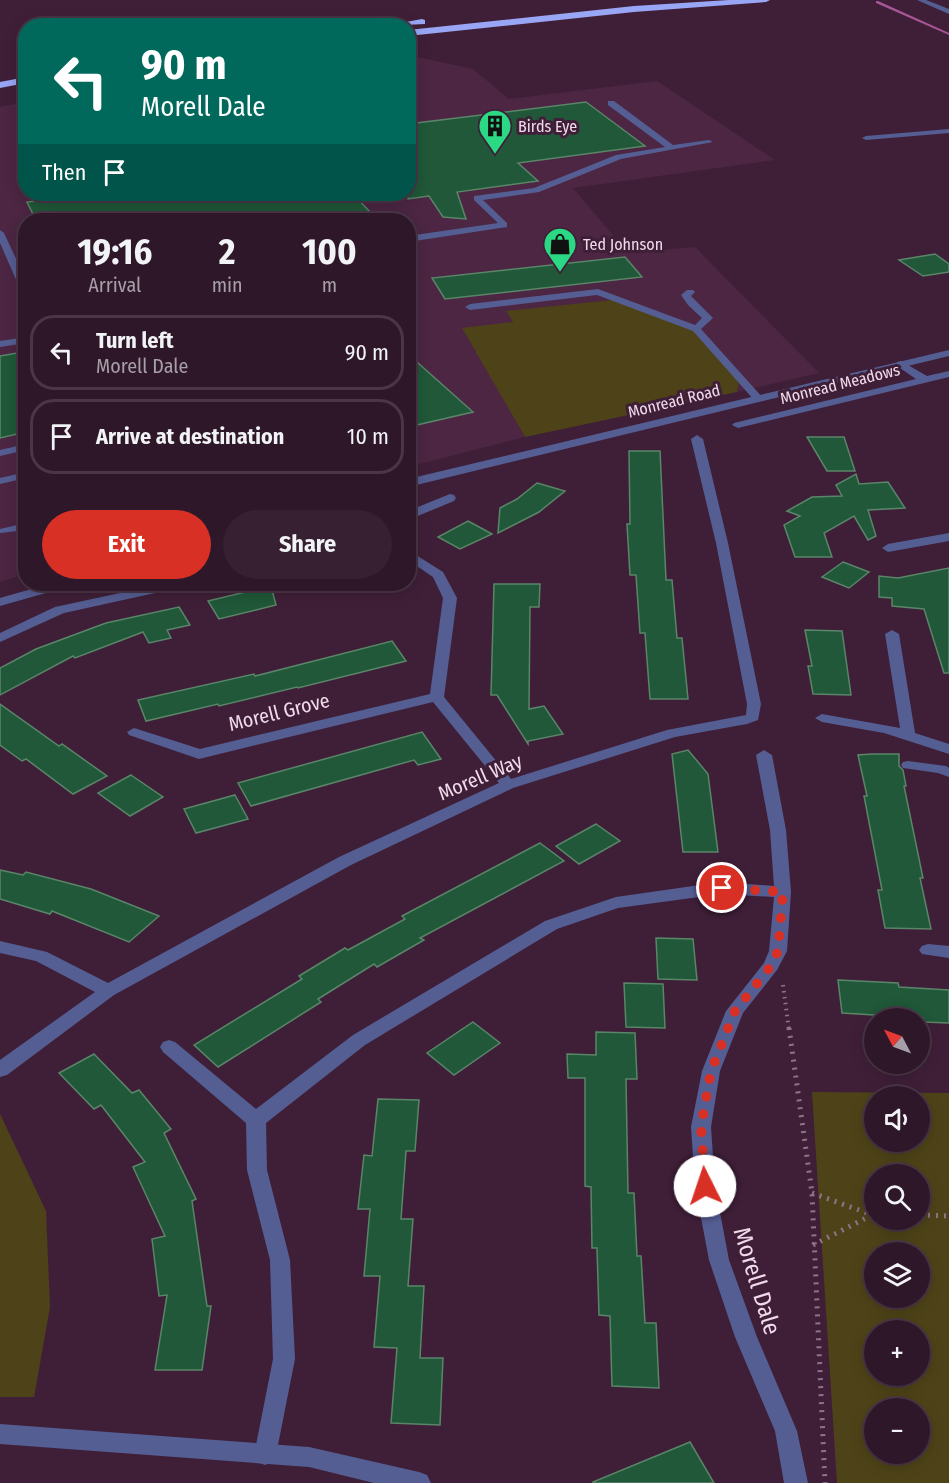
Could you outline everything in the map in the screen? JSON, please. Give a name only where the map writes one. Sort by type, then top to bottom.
[{"type":"highway","points":[[529,10],[644,0]]},
{"type":"highway","points":[[416,32],[634,9],[766,0]]},
{"type":"highway","points":[[416,23],[447,19]]},
{"type":"highway","points":[[0,85],[18,82]]},
{"type":"highway","points":[[0,95],[18,92]]},
{"type":"street","points":[[920,0],[949,12]]},
{"type":"street","name":"Monread Road","points":[[416,481],[949,353]]},
{"type":"street","points":[[900,364],[925,380]]},
{"type":"street","name":"Monread Meadows","points":[[738,425],[949,374]]},
{"type":"street","name":"Morell Way","points":[[0,1070],[108,991],[345,861],[508,785],[672,733],[753,717],[754,704],[722,543],[698,439]]},
{"type":"street","points":[[416,513],[450,498]]},
{"type":"street","points":[[888,548],[949,537]]},
{"type":"street","points":[[416,560],[438,575],[450,598],[437,697],[508,785]]},
{"type":"street","points":[[0,602],[38,591]]},
{"type":"street","points":[[0,638],[60,610],[146,591]]},
{"type":"street","points":[[892,634],[908,733]]},
{"type":"street","name":"Morell Grove","points":[[134,732],[199,754],[437,697]]},
{"type":"street","points":[[822,718],[856,722],[908,733],[949,749]]},
{"type":"street","name":"Morell Dale","points":[[764,755],[778,830],[783,892],[778,951],[771,966],[735,1011],[711,1071],[701,1127],[705,1186],[719,1260],[746,1337],[786,1431],[796,1483]]},
{"type":"street","points":[[256,1120],[360,1040],[550,925],[616,903],[722,888],[783,892]]},
{"type":"street","points":[[0,946],[41,956],[108,991]]},
{"type":"street","points":[[928,950],[949,952]]},
{"type":"street","points":[[170,1047],[256,1120],[257,1170],[280,1260],[284,1359],[265,1455]]},
{"type":"street","points":[[0,1434],[309,1457],[419,1483]]},
{"type":"lane","points":[[611,104],[672,148]]},
{"type":"lane","points":[[866,138],[949,131]]},
{"type":"lane","points":[[416,238],[504,225],[477,198],[536,190],[619,157],[709,142]]},
{"type":"lane","points":[[0,235],[18,274]]},
{"type":"lane","points":[[470,307],[598,292],[696,328],[758,398]]},
{"type":"lane","points":[[690,292],[686,295],[691,303],[708,318],[696,328]]},
{"type":"lane","points":[[0,344],[18,341]]},
{"type":"lane","points":[[0,453],[18,449]]},
{"type":"lane","points":[[0,481],[18,477]]},
{"type":"lane","points":[[4,531],[18,528]]},
{"type":"lane","points":[[909,765],[941,769],[949,773]]},
{"type":"path","points":[[771,966],[782,973],[812,1193],[825,1483]]},
{"type":"path","points":[[812,1193],[864,1211]]},
{"type":"path","points":[[930,1215],[949,1216]]},
{"type":"path","points":[[813,1245],[864,1219]]},
{"type":"shaded area","points":[[416,57],[473,69],[509,99],[657,81],[775,160],[573,188],[628,253],[695,247],[819,373],[737,392],[739,379],[506,312],[513,322],[463,329],[525,437],[416,465],[416,213],[18,213],[18,576],[0,582],[0,107],[18,103],[18,201],[416,201]]},
{"type":"shaded area","points":[[613,300],[700,333],[739,381],[737,392],[525,437],[462,328],[513,322],[506,311]]},
{"type":"shaded area","points":[[812,1092],[864,1092],[864,1152],[930,1152],[930,1093],[949,1093],[949,1483],[837,1483]]},
{"type":"shaded area","points":[[0,1114],[46,1211],[50,1307],[34,1397],[0,1397]]},
{"type":"building","points":[[586,102],[645,146],[518,163],[538,181],[457,192],[466,219],[443,217],[429,196],[416,198],[416,123]]},
{"type":"building","points":[[360,201],[370,212],[32,213],[27,202]]},
{"type":"building","points":[[935,254],[949,264],[949,272],[923,276],[899,260]]},
{"type":"building","name":"Ted Johnson","points":[[625,257],[642,277],[445,299],[432,278]]},
{"type":"building","points":[[17,353],[18,356],[18,434],[0,438],[0,356]]},
{"type":"building","points":[[416,361],[473,412],[416,425]]},
{"type":"building","points":[[807,437],[844,437],[855,471],[827,471]]},
{"type":"building","points":[[629,451],[660,451],[666,580],[672,580],[677,638],[682,638],[688,699],[650,699],[645,633],[640,633],[636,575],[630,575],[627,524],[630,524]]},
{"type":"building","points":[[856,474],[859,484],[888,482],[905,508],[868,510],[876,536],[868,540],[854,516],[824,533],[832,557],[795,557],[784,525],[800,516],[787,511],[812,497],[842,496],[836,485]]},
{"type":"building","points":[[537,483],[565,491],[539,512],[498,533],[500,508],[517,499]]},
{"type":"building","points":[[468,521],[492,534],[460,549],[438,537]]},
{"type":"building","points":[[843,562],[869,572],[849,588],[822,577]]},
{"type":"building","points":[[949,568],[949,673],[944,673],[924,609],[892,606],[892,598],[879,597],[879,576],[898,578]]},
{"type":"building","points":[[494,584],[540,584],[539,607],[530,607],[529,709],[544,706],[563,734],[528,741],[528,744],[497,695],[491,695]]},
{"type":"building","points":[[250,591],[272,591],[276,605],[219,619],[208,601]]},
{"type":"building","points":[[179,607],[190,625],[167,630],[171,638],[149,643],[143,632],[75,658],[73,656],[0,695],[0,668],[36,649],[106,623]]},
{"type":"building","points":[[805,630],[842,631],[851,695],[813,694],[808,666],[812,666]]},
{"type":"building","points":[[392,641],[406,661],[298,688],[146,721],[138,700],[254,674],[255,676]]},
{"type":"building","points":[[0,704],[59,746],[62,744],[107,776],[73,794],[26,759],[22,761],[0,745]]},
{"type":"building","points":[[422,732],[441,759],[418,765],[414,760],[251,806],[238,783]]},
{"type":"building","points":[[688,750],[708,774],[718,852],[683,852],[672,754]]},
{"type":"building","points":[[899,754],[899,766],[903,770],[906,786],[904,786],[923,878],[920,878],[931,929],[885,928],[878,890],[882,890],[858,755]]},
{"type":"building","points":[[131,775],[163,797],[130,816],[98,793]]},
{"type":"building","points":[[235,795],[248,819],[196,833],[184,809]]},
{"type":"building","points":[[596,824],[620,841],[579,864],[556,846]]},
{"type":"building","points":[[540,843],[564,861],[420,938],[424,940],[377,967],[374,964],[318,999],[321,1002],[218,1067],[194,1045],[302,979],[299,976],[345,948],[348,950],[405,919],[402,916]]},
{"type":"building","points":[[0,870],[23,875],[26,872],[91,889],[159,916],[129,942],[52,911],[50,914],[0,899]]},
{"type":"building","points":[[656,938],[693,939],[697,980],[658,979]]},
{"type":"building","points":[[838,980],[898,983],[899,987],[949,990],[949,1023],[930,1022],[930,1008],[864,1008],[864,1014],[842,1013]]},
{"type":"building","points":[[624,983],[663,984],[665,1028],[626,1027]]},
{"type":"building","points":[[473,1022],[500,1043],[454,1075],[427,1053]]},
{"type":"building","points":[[596,1032],[635,1033],[637,1079],[626,1079],[628,1193],[634,1193],[637,1256],[641,1256],[645,1323],[656,1323],[659,1388],[612,1386],[610,1316],[599,1315],[597,1248],[592,1248],[591,1187],[585,1186],[585,1078],[568,1078],[567,1054],[596,1055]]},
{"type":"building","points":[[94,1054],[132,1093],[139,1090],[171,1129],[164,1133],[196,1199],[192,1201],[207,1306],[211,1306],[202,1370],[155,1370],[167,1295],[159,1296],[152,1239],[165,1236],[133,1167],[145,1162],[101,1105],[94,1109],[59,1073]]},
{"type":"building","points":[[378,1099],[419,1100],[415,1151],[406,1151],[401,1219],[413,1219],[408,1286],[424,1286],[420,1358],[443,1358],[440,1425],[391,1423],[397,1348],[374,1347],[380,1276],[364,1276],[370,1209],[358,1209],[364,1155],[372,1156]]},
{"type":"building","points":[[690,1442],[714,1483],[593,1483],[593,1482]]},
{"type":"waterway","points":[[877,2],[949,34]]},
{"type":"place","name":"Birds Eye","points":[[495,155]]},
{"type":"place","name":"Ted Johnson","points":[[560,273]]},
{"type":"route","points":[[705,1186],[701,1127],[711,1071],[735,1011],[771,966],[778,951],[783,892],[722,888]]}]
